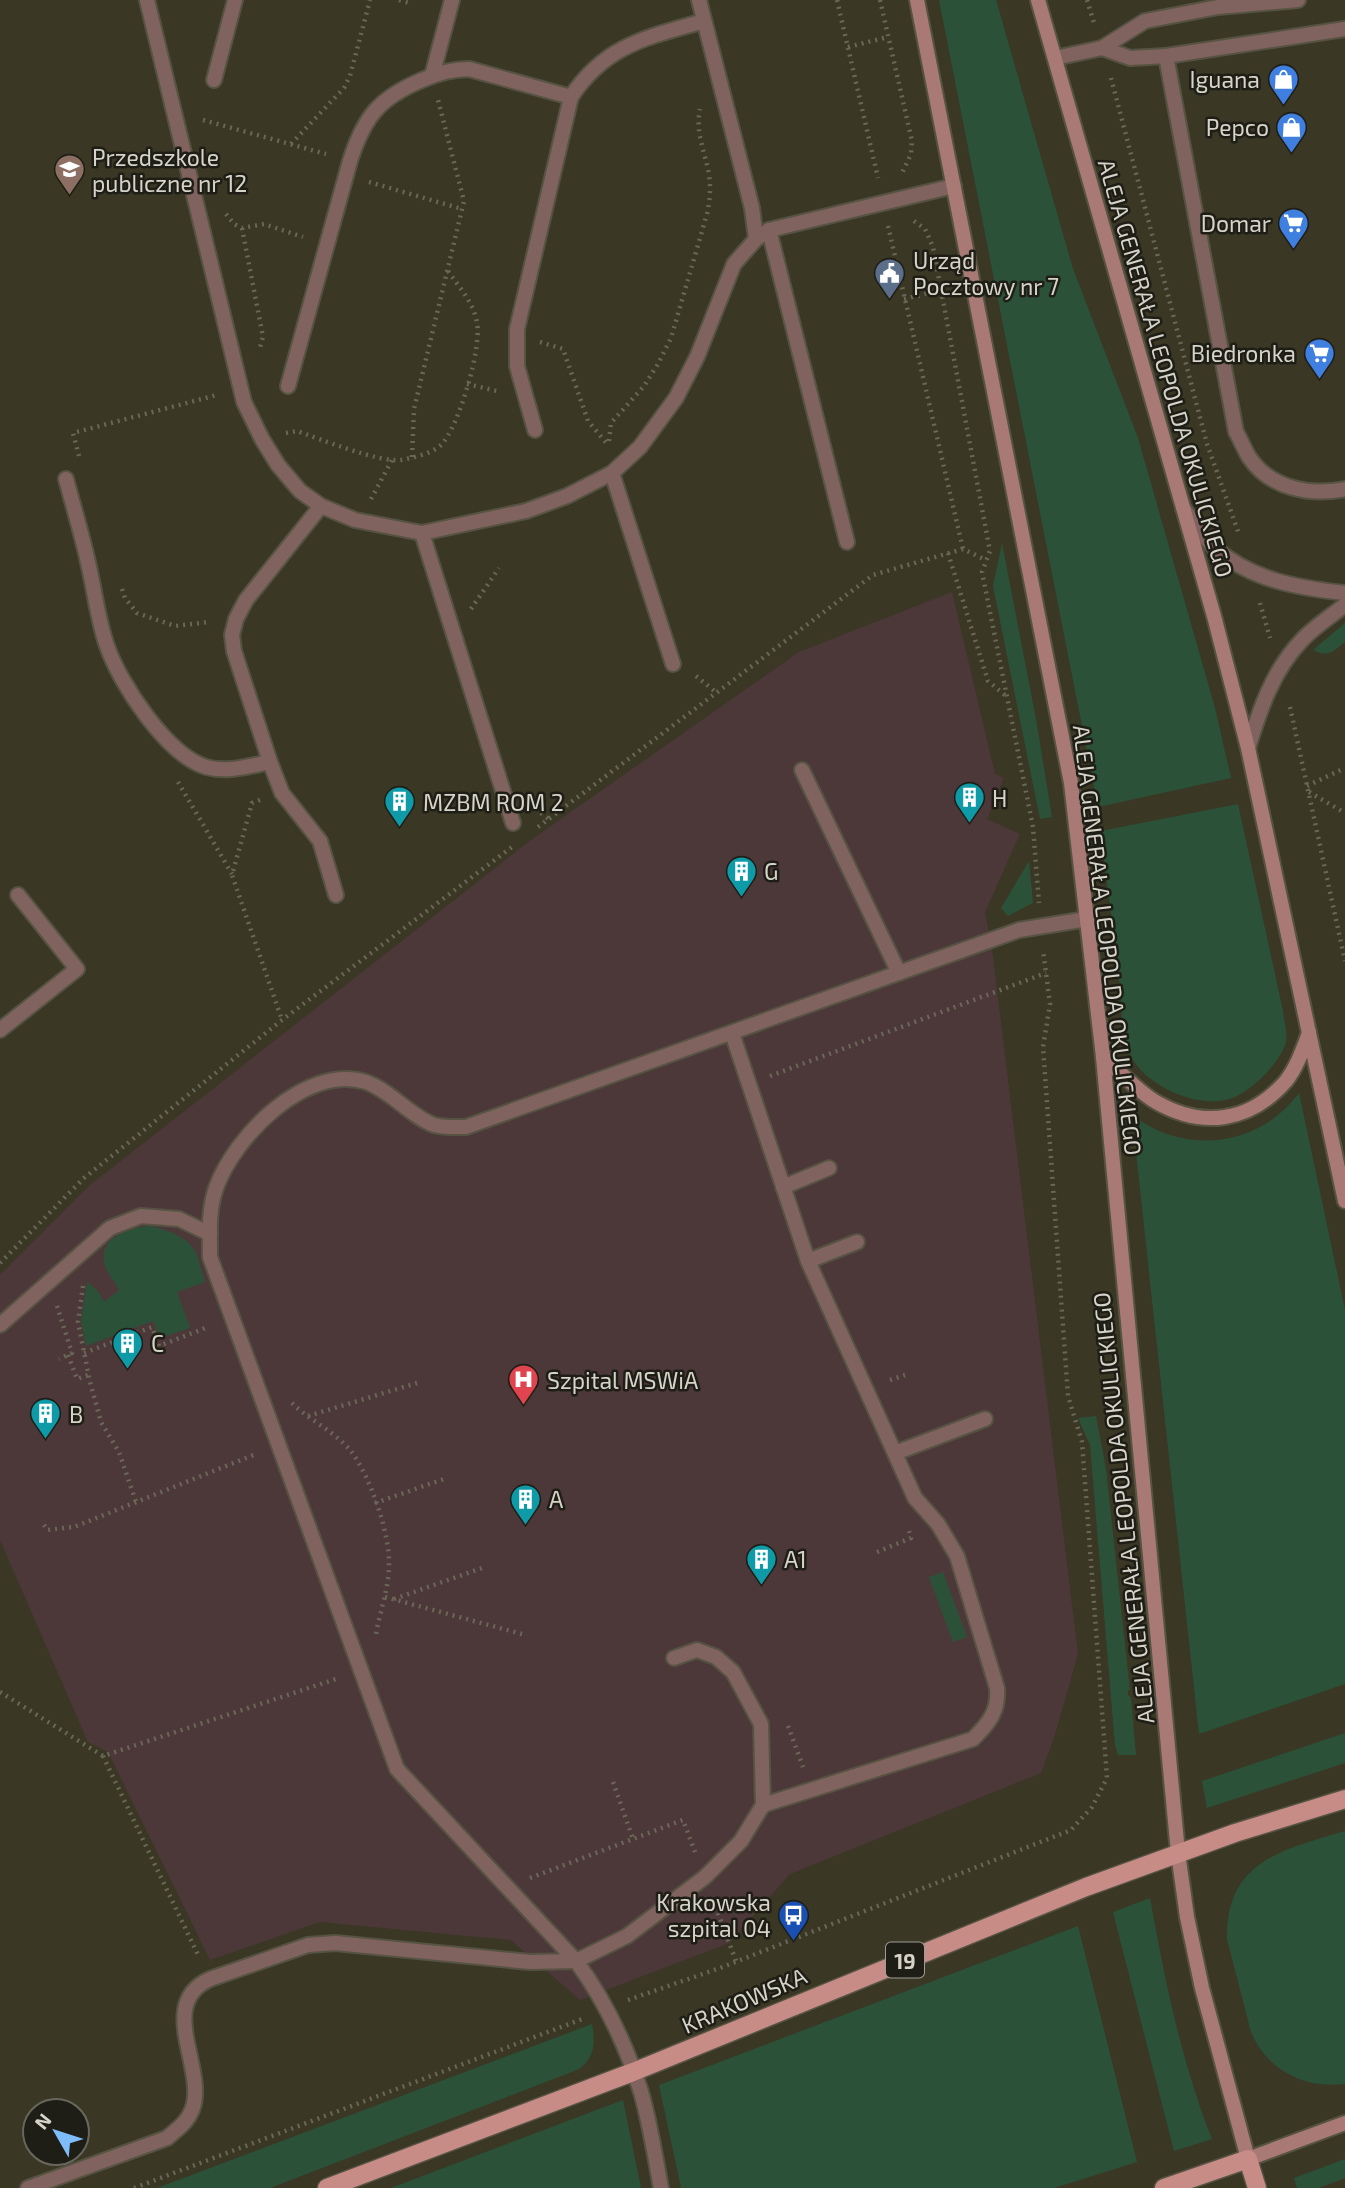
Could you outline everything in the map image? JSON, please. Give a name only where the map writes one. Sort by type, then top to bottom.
[{"type":"main road","name":"ALEJA GENERAŁA LEOPOLDA OKULICKIEGO","points":[[916,0],[1070,783],[1103,1057],[1186,1917],[1202,1988],[1248,2159]]},
{"type":"main road","name":"ALEJA GENERAŁA LEOPOLDA OKULICKIEGO","points":[[1038,0],[1214,616],[1248,748],[1345,1200]]},
{"type":"main road","points":[[1103,1057],[1155,1101],[1183,1114],[1212,1120],[1221,1119],[1248,1111],[1286,1080],[1300,1059],[1310,1031]]},
{"type":"main road","name":"19","points":[[1178,1853],[1345,1799]]},
{"type":"main road","name":"KRAKOWSKA","points":[[327,2188],[633,2072],[1086,1887],[1178,1853]]},
{"type":"main road","points":[[1164,2188],[1345,2123]]},
{"type":"main road","points":[[1248,2159],[1256,2188]]},
{"type":"street","points":[[147,0],[244,402],[261,439],[300,491],[321,506],[355,520],[422,533],[526,511],[567,496],[612,473],[640,447],[676,398],[697,357],[734,264],[756,239],[769,230],[954,186]]},
{"type":"street","points":[[214,80],[235,0]]},
{"type":"street","points":[[432,76],[452,0]]},
{"type":"street","points":[[699,0],[752,208],[756,239]]},
{"type":"street","points":[[1055,58],[1102,48],[1145,21],[1218,8],[1298,0]]},
{"type":"street","points":[[535,430],[517,366],[517,329],[571,97],[594,67],[610,54],[645,38],[704,21]]},
{"type":"street","points":[[1102,48],[1130,58],[1166,56],[1345,29]]},
{"type":"street","points":[[1166,56],[1236,432],[1251,459],[1275,481],[1295,489],[1327,493],[1345,489]]},
{"type":"street","points":[[288,386],[350,161],[359,134],[378,106],[404,87],[456,69],[470,69],[571,97]]},
{"type":"street","points":[[769,230],[847,542]]},
{"type":"street","points":[[612,473],[673,664]]},
{"type":"street","points":[[66,479],[89,563],[106,644],[125,683],[167,741],[180,754],[209,768],[229,769],[270,762]]},
{"type":"street","points":[[1181,505],[1213,547],[1252,573],[1304,589],[1345,593]]},
{"type":"street","points":[[321,506],[246,600],[236,619],[232,635],[234,651],[282,793],[320,841],[336,895]]},
{"type":"street","points":[[422,533],[513,823]]},
{"type":"street","points":[[1248,748],[1262,702],[1279,670],[1302,639],[1345,605]]},
{"type":"street","points":[[802,770],[900,973]]},
{"type":"street","points":[[0,1030],[77,969],[18,895]]},
{"type":"street","points":[[661,2188],[643,2100],[603,2001],[576,1961],[397,1769],[210,1257],[210,1216],[216,1188],[235,1150],[259,1121],[284,1101],[318,1084],[345,1079],[366,1082],[433,1124],[450,1128],[466,1127],[1019,930],[1087,919]]},
{"type":"street","points":[[732,1033],[808,1261],[915,1498],[938,1524],[957,1556],[997,1688],[998,1700],[990,1722],[973,1739],[763,1805]]},
{"type":"street","points":[[783,1186],[829,1168]]},
{"type":"street","points":[[0,1325],[110,1228],[141,1216],[178,1219],[210,1234]]},
{"type":"street","points":[[808,1261],[856,1242]]},
{"type":"street","points":[[895,1453],[985,1419]]},
{"type":"street","points":[[28,2188],[167,2138],[184,2124],[193,2108],[194,2088],[184,2022],[188,1998],[197,1985],[210,1979],[308,1945],[335,1943],[530,1962],[576,1961],[627,1936],[705,1877],[741,1842],[763,1805],[761,1724],[733,1672],[716,1657],[697,1650],[674,1658]]},
{"type":"path","points":[[291,144],[344,88],[350,76],[370,0]]},
{"type":"path","points":[[399,0],[410,3],[410,0]]},
{"type":"path","points":[[837,0],[878,182]]},
{"type":"path","points":[[880,0],[912,141],[911,153],[902,175]]},
{"type":"path","points":[[1087,0],[1094,22]]},
{"type":"path","points":[[848,47],[888,37]]},
{"type":"path","points":[[1109,71],[1207,444],[1241,541]]},
{"type":"path","points":[[412,457],[414,409],[462,209],[462,188],[432,76]]},
{"type":"path","points":[[200,131],[197,119],[350,161]]},
{"type":"path","points":[[346,176],[462,209]]},
{"type":"path","points":[[224,212],[234,224],[242,228],[264,224],[306,238]]},
{"type":"path","points":[[909,213],[911,219],[925,229],[930,237],[941,290],[990,551],[982,572],[1033,827],[1039,886],[1039,927],[1050,1004],[1043,1047],[1068,1396],[1082,1442],[1107,1778],[1092,1807],[1071,1830]]},
{"type":"path","points":[[886,219],[963,549]]},
{"type":"path","points":[[281,434],[297,431],[392,460],[430,452],[448,436],[460,411],[476,349],[478,323],[474,311],[447,271]]},
{"type":"path","points":[[904,299],[941,290]]},
{"type":"path","points":[[79,458],[73,433],[218,395]]},
{"type":"path","points":[[369,504],[392,460]]},
{"type":"path","points":[[538,827],[873,575],[963,549],[986,560]]},
{"type":"path","points":[[948,553],[988,681],[1008,698]]},
{"type":"path","points":[[470,611],[499,568]]},
{"type":"path","points":[[1260,602],[1274,650]]},
{"type":"path","points":[[142,615],[175,626]]},
{"type":"path","points":[[690,671],[717,693]]},
{"type":"path","points":[[1288,702],[1345,961]]},
{"type":"path","points":[[167,741],[163,757],[232,874],[282,1020]]},
{"type":"path","points":[[1308,789],[1345,768]]},
{"type":"path","points":[[1308,789],[1345,813]]},
{"type":"path","points":[[232,874],[252,803],[282,793]]},
{"type":"path","points":[[0,1263],[85,1178],[282,1020],[516,844]]},
{"type":"path","points":[[763,1079],[1046,973]]},
{"type":"path","points":[[83,1252],[83,1288],[78,1322],[88,1375],[101,1422],[119,1452],[136,1502]]},
{"type":"path","points":[[49,1282],[72,1353],[59,1359]]},
{"type":"path","points":[[84,1353],[152,1327],[156,1347],[232,1318]]},
{"type":"path","points":[[68,1355],[76,1379],[88,1375]]},
{"type":"path","points":[[307,1416],[417,1383]]},
{"type":"path","points":[[291,1402],[350,1450],[376,1503],[389,1564],[374,1639]]},
{"type":"path","points":[[44,1525],[47,1530],[66,1529],[231,1464]]},
{"type":"path","points":[[376,1503],[444,1479]]},
{"type":"path","points":[[393,1600],[485,1567]]},
{"type":"path","points":[[384,1597],[522,1634]]},
{"type":"path","points":[[103,1756],[341,1678],[332,1655],[351,1646]]},
{"type":"path","points":[[0,1692],[103,1756],[210,1979]]},
{"type":"path","points":[[785,1718],[804,1770]]},
{"type":"path","points":[[613,1782],[633,1839]]},
{"type":"path","points":[[521,1881],[682,1820],[736,1961]]},
{"type":"shaded area","name":"Szpital MSWiA","points":[[952,592],[995,774],[1004,778],[987,819],[1020,834],[985,912],[993,957],[1078,1654],[1041,1773],[790,1874],[729,1943],[580,2000],[511,1940],[320,1922],[210,1960],[108,1752],[88,1742],[0,1540],[0,1275],[90,1185],[531,840],[799,652]]},
{"type":"green space","points":[[939,0],[996,0],[1073,269],[1138,438],[1215,708],[1231,778],[1098,807]]},
{"type":"green space","points":[[1002,543],[1052,817],[1040,819],[993,586]]},
{"type":"green space","points":[[1345,623],[1345,642],[1327,653],[1313,650]]},
{"type":"green space","points":[[1238,804],[1283,1011],[1286,1043],[1268,1071],[1250,1088],[1230,1099],[1197,1100],[1173,1092],[1142,1072],[1126,1044],[1101,831]]},
{"type":"green space","points":[[1029,861],[1033,903],[1008,916],[1001,908]]},
{"type":"green space","points":[[1299,1093],[1345,1310],[1345,1684],[1199,1734],[1132,1115],[1153,1128],[1175,1136],[1221,1140],[1243,1135],[1264,1125],[1283,1111]]},
{"type":"green space","points":[[149,1226],[183,1239],[197,1255],[205,1282],[177,1292],[190,1328],[160,1338],[153,1321],[86,1346],[81,1321],[87,1282],[98,1291],[104,1302],[119,1290],[107,1271],[104,1251],[121,1233]]},
{"type":"green space","points":[[1096,1416],[1106,1469],[1136,1755],[1118,1755],[1115,1745],[1090,1445],[1078,1418]]},
{"type":"green space","points":[[943,1572],[967,1637],[953,1642],[929,1577]]},
{"type":"green space","points":[[1345,1733],[1345,1763],[1207,1808],[1202,1781]]},
{"type":"green space","points":[[1345,1831],[1345,2084],[1330,2085],[1302,2080],[1289,2074],[1277,2067],[1258,2046],[1251,2032],[1227,1939],[1229,1912],[1236,1891],[1262,1862],[1300,1845]]},
{"type":"green space","points":[[1150,1898],[1175,2020],[1191,2080],[1212,2139],[1174,2151],[1113,1912]]},
{"type":"green space","points":[[1078,1926],[1137,2162],[1054,2188],[681,2188],[659,2085]]},
{"type":"green space","points":[[592,2024],[592,2050],[587,2061],[577,2070],[270,2188],[157,2188]]},
{"type":"green space","points":[[623,2100],[641,2188],[391,2188]]},
{"type":"green space","points":[[1345,2159],[1345,2178],[1319,2188],[1297,2188],[1294,2178]]},
{"type":"place","name":"Iguana","points":[[1283,106]]},
{"type":"place","name":"Pepco","points":[[1292,154]]},
{"type":"place","name":"Przedszkole publiczne nr 12","points":[[69,197]]},
{"type":"place","name":"Domar","points":[[1294,250]]},
{"type":"place","name":"Urząd Pocztowy nr 7","points":[[890,300]]},
{"type":"place","name":"Biedronka","points":[[1319,380]]},
{"type":"place","name":"H","points":[[969,825]]},
{"type":"place","name":"MZBM ROM 2","points":[[400,829]]},
{"type":"place","name":"G","points":[[741,898]]},
{"type":"place","name":"C","points":[[128,1370]]},
{"type":"place","name":"Szpital MSWiA","points":[[524,1407]]},
{"type":"place","name":"B","points":[[46,1441]]},
{"type":"place","name":"A","points":[[526,1526]]},
{"type":"place","name":"A1","points":[[761,1586]]},
{"type":"place","name":"Krakowska szpital 04","points":[[794,1942]]}]
